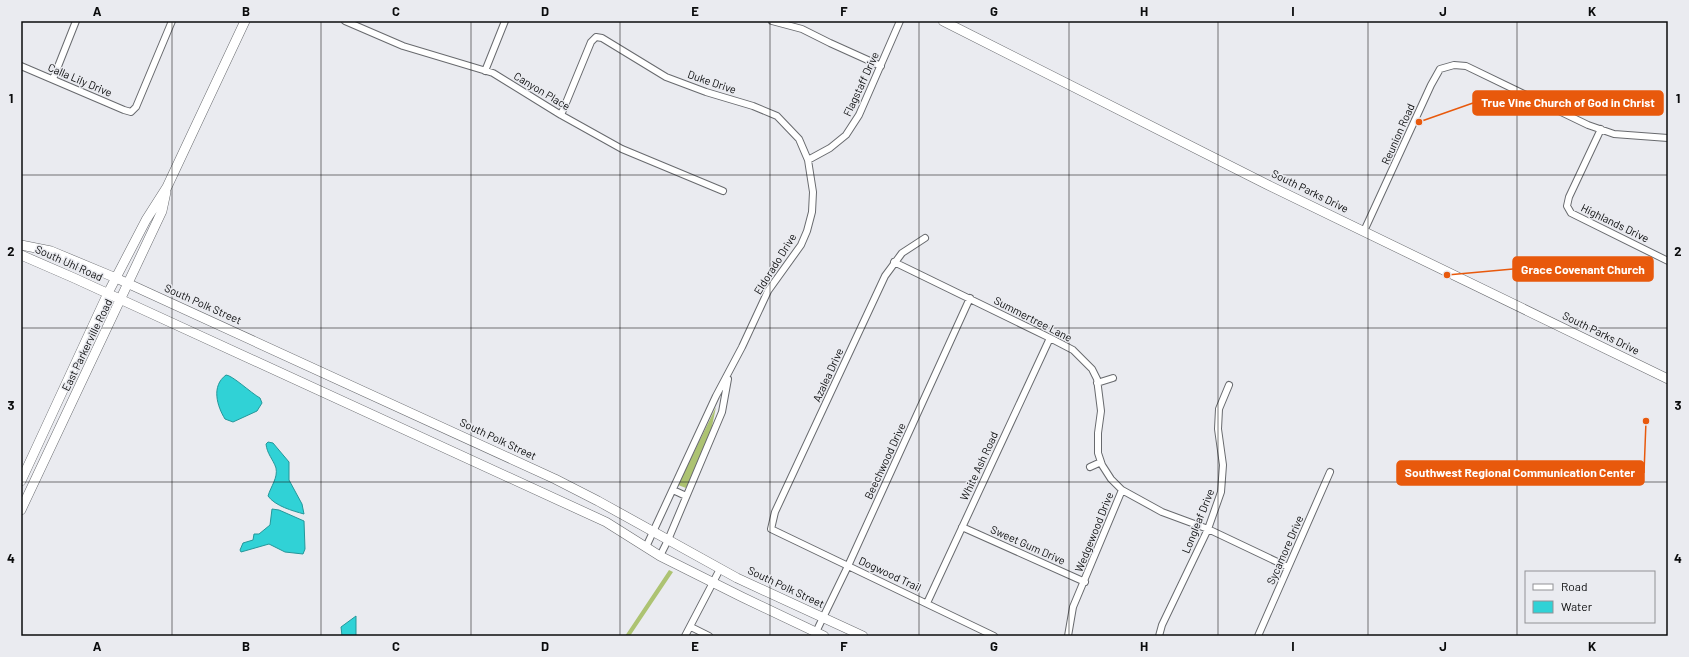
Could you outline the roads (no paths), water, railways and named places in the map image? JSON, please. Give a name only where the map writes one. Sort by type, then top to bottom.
[{"type":"main road","name":"East Parkerville Road","points":[[21,481],[108,294],[146,220],[167,187],[245,21]]},
{"type":"main road","name":"South Parks Drive","points":[[943,21],[1259,180],[1668,379]]},
{"type":"main road","name":"East Parkerville Road","points":[[21,510],[162,212],[167,187]]},
{"type":"main road","name":"South Uhl Road","points":[[21,245],[50,251],[116,278]]},
{"type":"main road","name":"South Uhl Road","points":[[21,255],[108,294]]},
{"type":"main road","name":"South Polk Street","points":[[116,278],[560,481],[720,569],[863,636]]},
{"type":"main road","points":[[108,294],[606,522],[660,556],[820,634]]},
{"type":"street","points":[[53,79],[76,21]]},
{"type":"street","name":"Calla Lily Drive","points":[[21,66],[131,112],[136,107],[142,94],[172,21]]},
{"type":"street","name":"Canyon Place","points":[[345,21],[403,46],[493,73],[561,115],[622,149],[723,191]]},
{"type":"street","points":[[485,71],[505,21]]},
{"type":"street","points":[[772,21],[802,29],[881,66]]},
{"type":"street","name":"Flagstaff Drive","points":[[808,160],[830,148],[846,134],[859,115],[900,21]]},
{"type":"street","name":"Duke Drive","points":[[561,115],[591,42],[596,37],[602,38],[666,77],[753,106],[777,116],[799,138],[808,160]]},
{"type":"street","name":"Reunion Road","points":[[1364,231],[1431,85],[1440,69],[1454,65],[1466,66],[1588,125],[1601,129]]},
{"type":"street","points":[[1601,129],[1614,134],[1668,138]]},
{"type":"street","name":"Highlands Drive","points":[[1601,129],[1569,197],[1567,206],[1571,213],[1668,261]]},
{"type":"street","name":"Eldorado Drive","points":[[646,547],[768,291],[801,245],[807,231],[812,212],[813,192],[808,160]]},
{"type":"street","name":"Azalea Drive","points":[[777,532],[771,529],[775,512],[885,276],[902,253],[925,238]]},
{"type":"street","name":"Summertree Lane","points":[[894,262],[1050,338],[1072,350],[1092,369],[1097,383],[1101,412],[1098,433],[1098,453],[1101,462],[1111,479],[1122,490],[1162,512],[1208,529],[1288,567]]},
{"type":"street","name":"Beechwood Drive","points":[[820,634],[822,617],[848,566],[970,298]]},
{"type":"street","name":"White Ash Road","points":[[927,603],[1050,338]]},
{"type":"street","name":"Eldorado Drive","points":[[660,556],[722,412],[729,373]]},
{"type":"street","points":[[1097,383],[1113,378]]},
{"type":"street","name":"Longleaf Drive","points":[[1159,636],[1162,625],[1208,529],[1221,492],[1222,465],[1218,429],[1219,409],[1229,385]]},
{"type":"street","points":[[1090,467],[1101,462]]},
{"type":"street","name":"Sycamore Drive","points":[[1258,636],[1330,472]]},
{"type":"street","points":[[673,490],[686,496]]},
{"type":"street","name":"Wedgewood Drive","points":[[1085,582],[1122,490]]},
{"type":"street","name":"Sweet Gum Drive","points":[[962,527],[1085,582]]},
{"type":"street","name":"Dogwood Trail","points":[[777,532],[994,636]]},
{"type":"street","points":[[685,636],[720,569]]},
{"type":"street","points":[[1068,636],[1073,607],[1085,582]]},
{"type":"street","points":[[691,627],[709,636]]},
{"type":"water","points":[[226,375],[233,378],[260,398],[262,403],[257,411],[233,422],[225,419],[217,396],[218,385]]},
{"type":"water","points":[[268,442],[273,443],[289,462],[289,480],[302,504],[304,514],[290,510],[275,503],[268,496],[275,479],[276,468],[267,448],[266,444]]},
{"type":"water","points":[[272,509],[279,510],[304,521],[305,549],[303,554],[285,552],[269,544],[241,552],[240,550],[243,543],[253,540],[254,534],[259,534],[270,525]]},
{"type":"water","points":[[356,616],[356,636],[342,636],[341,627]]},
{"type":"place","name":"True Vine Church of God in Christ","points":[[1419,122]]},
{"type":"place","name":"Grace Covenant Church","points":[[1447,275]]},
{"type":"place","name":"Southwest Regional Communication Center","points":[[1646,421]]}]
